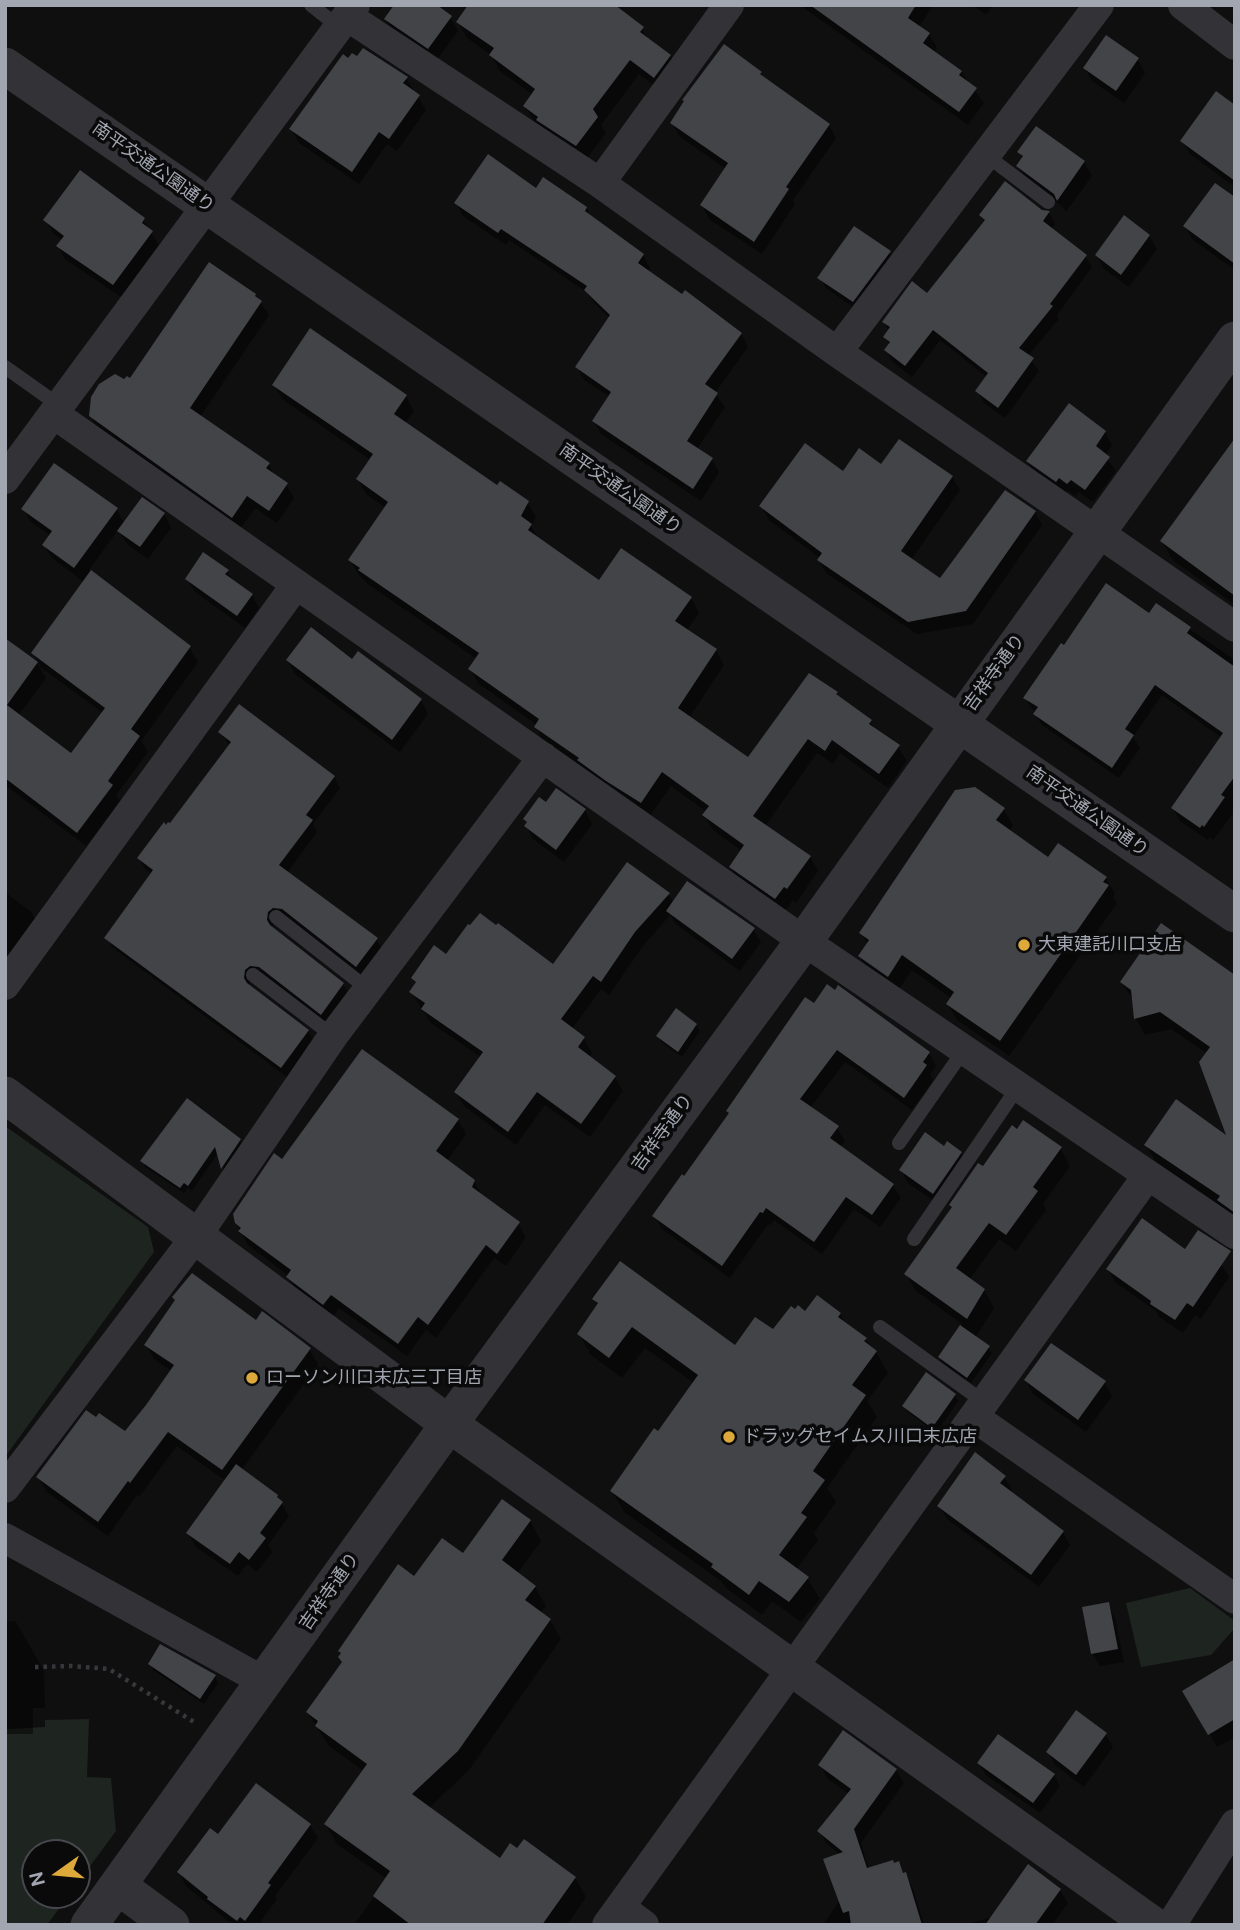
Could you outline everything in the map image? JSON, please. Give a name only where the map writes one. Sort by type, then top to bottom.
[{"type":"street","points":[[600,183],[729,5]]},
{"type":"street","points":[[837,352],[1099,5]]},
{"type":"street","points":[[1183,5],[1235,44]]},
{"type":"street","points":[[5,479],[347,16],[600,183],[837,352],[1235,627]]},
{"type":"street","name":"南平交通公園通り","points":[[5,66],[1235,914]]},
{"type":"street","name":"吉祥寺通り","points":[[89,1925],[449,1424],[804,941],[1235,340]]},
{"type":"street","points":[[57,410],[295,586],[804,941],[1235,1234]]},
{"type":"street","points":[[5,985],[295,586]]},
{"type":"street","points":[[5,1488],[197,1235],[333,1035],[543,757]]},
{"type":"street","points":[[5,1095],[449,1424],[1153,1925]]},
{"type":"street","points":[[644,1925],[614,1916],[1148,1175]]},
{"type":"street","points":[[979,1410],[1235,1599]]},
{"type":"street","points":[[5,1538],[265,1682]]},
{"type":"street","points":[[1171,1925],[1235,1824]]},
{"type":"street","points":[[118,1886],[171,1925]]},
{"type":"lane","points":[[311,5],[347,16]]},
{"type":"lane","points":[[986,155],[1048,202]]},
{"type":"lane","points":[[5,367],[57,410]]},
{"type":"lane","points":[[276,917],[368,989]]},
{"type":"lane","points":[[253,975],[333,1035]]},
{"type":"lane","points":[[899,1143],[964,1050]]},
{"type":"lane","points":[[914,1238],[1018,1087]]},
{"type":"lane","points":[[880,1327],[979,1410]]},
{"type":"path","points":[[35,1667],[109,1669],[202,1727]]},
{"type":"shaded area","points":[[5,1126],[148,1227],[154,1252],[5,1457]]},
{"type":"shaded area","points":[[1190,1588],[1235,1621],[1235,1628],[1211,1655],[1141,1667],[1126,1603]]},
{"type":"shaded area","points":[[89,1719],[87,1777],[111,1778],[116,1831],[91,1865],[91,1839],[21,1839],[21,1909],[59,1909],[47,1925],[5,1925],[5,1729],[45,1727],[45,1720]]},
{"type":"building","points":[[394,5],[437,5],[452,16],[428,49],[384,19]]},
{"type":"building","points":[[468,5],[615,5],[644,27],[640,32],[671,55],[654,78],[630,60],[593,109],[598,117],[576,146],[536,120],[538,117],[523,106],[535,89],[489,55],[494,48],[456,22]]},
{"type":"building","points":[[810,5],[916,5],[908,18],[930,33],[923,43],[962,71],[959,75],[977,88],[959,112]]},
{"type":"building","points":[[1106,35],[1139,58],[1116,91],[1083,68]]},
{"type":"building","points":[[724,44],[762,72],[760,74],[830,124],[786,187],[789,189],[754,242],[700,205],[728,163],[670,123],[684,101],[682,100]]},
{"type":"building","points":[[363,48],[408,77],[403,83],[420,95],[389,139],[379,132],[352,172],[289,129],[343,54],[348,58],[352,53],[357,56]]},
{"type":"building","points":[[1216,91],[1235,105],[1235,181],[1180,141]]},
{"type":"building","points":[[1036,126],[1085,161],[1057,201],[1054,194],[1016,166],[1023,156],[1017,152]]},
{"type":"building","points":[[488,154],[536,188],[543,177],[587,207],[585,211],[644,254],[638,263],[682,294],[685,290],[742,333],[705,384],[718,393],[687,441],[713,458],[693,489],[592,421],[611,392],[575,367],[610,315],[584,290],[587,286],[501,229],[498,233],[454,203]]},
{"type":"building","points":[[80,170],[145,218],[142,223],[153,231],[113,285],[56,246],[64,236],[43,220]]},
{"type":"building","points":[[1005,181],[1042,210],[1050,211],[1043,221],[1087,255],[1050,304],[1053,306],[1019,348],[1034,358],[998,408],[975,391],[988,373],[933,330],[905,366],[884,350],[890,342],[883,337],[890,327],[882,322],[912,281],[927,293],[985,220],[979,215]]},
{"type":"building","points":[[1215,183],[1235,197],[1235,264],[1183,226]]},
{"type":"building","points":[[1124,215],[1150,235],[1121,275],[1095,255]]},
{"type":"building","points":[[854,226],[891,251],[853,302],[817,278]]},
{"type":"building","points":[[209,262],[262,301],[190,408],[270,463],[266,468],[288,483],[269,511],[247,496],[232,518],[89,416],[91,397],[99,384],[115,374],[124,379],[127,376],[130,378]]},
{"type":"building","points":[[310,328],[407,395],[394,414],[497,485],[500,481],[529,501],[521,516],[532,524],[528,530],[599,580],[621,548],[692,597],[675,621],[717,649],[678,708],[748,757],[809,673],[838,692],[836,694],[872,720],[869,724],[900,745],[879,774],[832,740],[825,751],[808,739],[753,816],[811,856],[787,889],[784,887],[775,899],[729,867],[744,845],[702,815],[709,806],[662,772],[641,803],[606,781],[577,760],[579,758],[534,727],[539,719],[468,669],[479,653],[358,570],[360,568],[348,560],[388,502],[356,479],[373,454],[272,385]]},
{"type":"building","points":[[1069,403],[1106,431],[1096,446],[1110,457],[1085,490],[1071,480],[1067,484],[1059,478],[1056,482],[1026,461]]},
{"type":"building","points":[[1235,438],[1235,596],[1160,541]]},
{"type":"building","points":[[899,439],[953,476],[901,551],[940,578],[1005,490],[1036,511],[966,611],[908,622],[817,560],[822,553],[759,506],[805,443],[843,471],[859,448],[881,464]]},
{"type":"building","points":[[54,463],[118,508],[74,568],[42,545],[52,531],[21,509]]},
{"type":"building","points":[[142,497],[165,513],[140,547],[117,531]]},
{"type":"building","points":[[203,552],[229,570],[225,574],[253,594],[237,616],[185,579]]},
{"type":"building","points":[[91,570],[191,646],[131,729],[140,736],[108,781],[113,785],[77,833],[5,778],[5,638],[38,662],[7,705],[71,753],[105,708],[31,653]]},
{"type":"building","points":[[1106,583],[1149,613],[1156,603],[1191,627],[1187,633],[1235,667],[1235,776],[1221,795],[1225,797],[1204,827],[1202,825],[1200,828],[1171,808],[1223,733],[1155,685],[1125,729],[1134,735],[1112,768],[1033,714],[1038,707],[1023,698],[1061,643],[1064,645]]},
{"type":"building","points":[[311,627],[352,659],[358,651],[422,699],[392,740],[286,660]]},
{"type":"building","points":[[239,704],[335,776],[306,815],[313,820],[279,865],[378,938],[356,967],[282,909],[273,908],[268,912],[267,920],[270,925],[344,983],[321,1015],[259,967],[250,966],[245,970],[244,978],[247,983],[309,1030],[281,1068],[104,938],[153,870],[137,858],[164,822],[166,825],[170,823],[231,742],[218,732]]},
{"type":"building","points":[[975,787],[1005,808],[996,820],[1048,857],[1058,843],[1107,877],[1103,882],[1109,885],[1000,1041],[946,1004],[954,992],[902,955],[888,977],[858,956],[869,940],[859,933],[955,790]]},
{"type":"building","points":[[556,788],[586,809],[556,850],[524,826],[527,822],[523,819],[539,797],[546,802]]},
{"type":"building","points":[[627,862],[670,893],[635,932],[601,982],[593,976],[561,1019],[585,1037],[578,1047],[616,1076],[581,1124],[537,1092],[508,1132],[454,1092],[483,1052],[421,1009],[425,1003],[409,992],[416,982],[411,978],[434,945],[446,954],[468,924],[480,913],[496,925],[498,923],[553,964]]},
{"type":"building","points":[[687,881],[755,928],[732,959],[666,911]]},
{"type":"building","points":[[1161,923],[1235,975],[1235,1213],[1217,1200],[1220,1196],[1144,1145],[1176,1099],[1226,1135],[1199,1062],[1210,1047],[1160,1012],[1134,1019],[1131,990],[1120,982]]},
{"type":"building","points":[[827,984],[835,990],[838,985],[930,1052],[923,1062],[927,1065],[904,1098],[837,1050],[800,1099],[839,1126],[830,1138],[894,1184],[872,1215],[846,1197],[814,1242],[766,1208],[763,1213],[760,1212],[722,1266],[652,1216],[729,1113],[726,1111],[805,997],[814,1003]]},
{"type":"building","points":[[676,1008],[697,1024],[678,1052],[656,1036]]},
{"type":"building","points":[[362,1049],[459,1119],[436,1151],[475,1180],[472,1187],[520,1222],[497,1254],[486,1245],[428,1325],[418,1317],[398,1344],[331,1295],[323,1305],[286,1277],[291,1270],[238,1231],[241,1228],[235,1223],[233,1214],[274,1153],[282,1159]]},
{"type":"building","points":[[187,1098],[241,1139],[221,1169],[215,1147],[188,1186],[184,1183],[180,1188],[140,1161]]},
{"type":"building","points":[[1023,1120],[1062,1147],[1033,1187],[1038,1191],[1006,1235],[989,1223],[956,1268],[985,1289],[967,1319],[904,1274],[952,1207],[949,1205],[978,1163],[983,1166],[1012,1125],[1017,1129]]},
{"type":"building","points":[[925,1132],[944,1146],[947,1141],[962,1152],[933,1194],[899,1170]]},
{"type":"building","points":[[1142,1218],[1185,1249],[1198,1230],[1231,1251],[1193,1307],[1187,1303],[1175,1320],[1106,1269]]},
{"type":"building","points":[[620,1261],[735,1345],[755,1317],[773,1329],[791,1306],[795,1309],[798,1305],[805,1311],[817,1295],[841,1313],[838,1317],[867,1338],[864,1341],[877,1351],[852,1385],[866,1395],[813,1471],[825,1480],[801,1513],[807,1517],[779,1555],[809,1577],[789,1602],[759,1581],[749,1595],[711,1567],[713,1564],[610,1491],[654,1428],[658,1431],[698,1375],[632,1327],[609,1358],[577,1334],[598,1303],[592,1299]]},
{"type":"building","points":[[192,1273],[256,1320],[262,1311],[311,1348],[222,1470],[168,1432],[98,1522],[36,1477],[86,1410],[96,1417],[99,1413],[125,1431],[146,1405],[174,1365],[144,1345],[175,1300],[172,1297]]},
{"type":"building","points":[[960,1325],[990,1346],[967,1378],[938,1357]]},
{"type":"building","points":[[1051,1343],[1106,1381],[1078,1420],[1024,1380]]},
{"type":"building","points":[[926,1372],[956,1394],[932,1428],[902,1406]]},
{"type":"building","points":[[975,1452],[1006,1476],[1000,1483],[1064,1531],[1031,1575],[937,1506]]},
{"type":"building","points":[[236,1464],[278,1495],[283,1502],[260,1533],[266,1538],[249,1560],[239,1552],[230,1564],[186,1533]]},
{"type":"building","points":[[502,1499],[531,1520],[502,1560],[536,1586],[525,1600],[551,1619],[458,1751],[412,1794],[500,1858],[510,1843],[517,1848],[524,1839],[576,1877],[542,1925],[411,1925],[373,1896],[390,1871],[324,1824],[367,1764],[315,1726],[318,1721],[306,1712],[342,1662],[338,1657],[341,1653],[338,1651],[398,1564],[414,1576],[442,1538],[463,1553]]},
{"type":"building","points":[[1109,1602],[1118,1649],[1091,1654],[1082,1607]]},
{"type":"building","points":[[160,1644],[216,1675],[200,1699],[148,1664]]},
{"type":"building","points":[[1235,1659],[1235,1719],[1208,1735],[1182,1691]]},
{"type":"building","points":[[1076,1710],[1107,1733],[1076,1775],[1046,1752]]},
{"type":"building","points":[[843,1730],[897,1769],[854,1829],[867,1868],[893,1860],[894,1863],[899,1861],[903,1873],[906,1872],[922,1925],[851,1925],[849,1911],[843,1913],[823,1859],[843,1852],[817,1831],[851,1789],[818,1765]]},
{"type":"building","points":[[998,1734],[1055,1774],[1033,1803],[977,1763]]},
{"type":"building","points":[[256,1783],[311,1824],[268,1883],[271,1885],[245,1921],[240,1917],[237,1921],[177,1872],[210,1828],[218,1834]]},
{"type":"building","points":[[1028,1864],[1061,1889],[1035,1925],[985,1925]]},
{"type":"place","name":"大東建託川口支店","points":[[1024,945]]},
{"type":"place","name":"ローソン川口末広三丁目店","points":[[252,1378]]},
{"type":"place","name":"ドラッグセイムス川口末広店","points":[[729,1437]]}]
